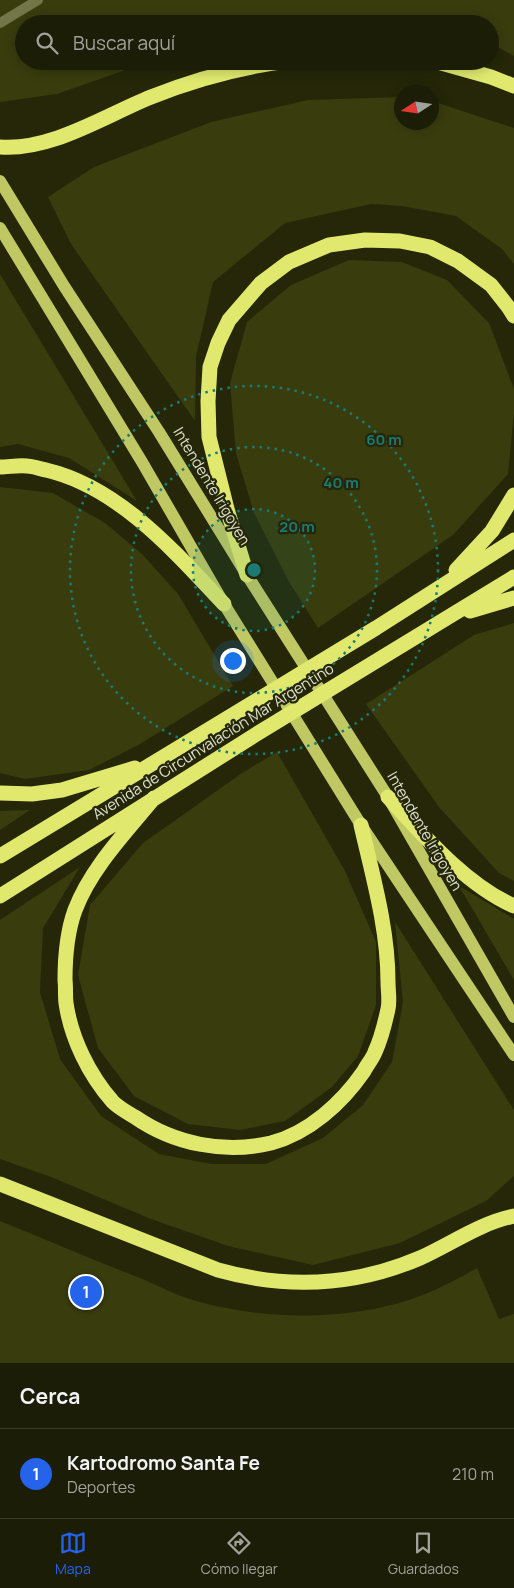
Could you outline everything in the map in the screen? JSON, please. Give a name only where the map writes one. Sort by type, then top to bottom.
[{"type":"highway","points":[[0,147],[14,148],[39,144],[152,96],[215,76],[244,70]]},
{"type":"highway","points":[[467,70],[514,86]]},
{"type":"highway","points":[[247,575],[227,509],[209,437],[208,401],[210,367],[218,343],[229,320],[261,283],[289,262],[329,245],[365,240],[400,241],[430,248],[458,261],[490,285],[514,316]]},
{"type":"highway","points":[[0,467],[28,466],[88,484],[138,519],[173,550],[224,604]]},
{"type":"highway","points":[[443,585],[492,531],[514,495]]},
{"type":"highway","points":[[443,585],[514,540]]},
{"type":"highway","points":[[447,619],[514,577]]},
{"type":"highway","name":"Avenida de Circunvalación Mar Argentino","points":[[0,856],[242,710],[443,585]]},
{"type":"highway","points":[[447,619],[514,598]]},
{"type":"highway","name":"Avenida de Circunvalación Mar Argentino","points":[[0,896],[255,735],[447,619]]},
{"type":"highway","points":[[0,794],[32,794],[62,790],[155,762]]},
{"type":"highway","points":[[388,797],[431,844],[478,884],[514,906]]},
{"type":"highway","points":[[154,798],[117,843],[88,884],[74,912],[65,956],[66,1002],[76,1043],[95,1079],[114,1104],[150,1128],[179,1140],[209,1146],[248,1147],[272,1142],[296,1133],[317,1120],[338,1102],[356,1083],[375,1053],[389,1007],[388,972],[384,925],[361,825]]},
{"type":"highway","points":[[0,1184],[218,1270],[242,1277],[301,1283],[339,1281],[378,1272],[419,1258],[498,1219],[514,1216]]},
{"type":"main road","name":"Intendente Irigoyen","points":[[0,181],[64,286],[160,432],[247,575],[388,797],[514,1017]]},
{"type":"main road","points":[[0,228],[142,462],[224,604],[361,825],[514,1055]]},
{"type":"street","points":[[0,23],[38,0]]},
{"type":"green space","points":[[0,0],[514,0],[514,56],[499,48],[499,15],[15,15],[15,70],[125,70],[57,94],[0,102]]},
{"type":"green space","points":[[394,97],[394,130],[439,130],[439,103],[514,128],[514,264],[502,249],[456,216],[402,206],[371,204],[285,223],[213,282],[196,357],[195,421],[71,244],[48,197],[94,167],[211,122],[308,100]]},
{"type":"green space","points":[[349,260],[402,262],[447,280],[489,323],[514,389],[514,413],[508,474],[453,535],[318,628],[288,580],[254,513],[236,453],[230,383],[247,322],[291,285]]},
{"type":"green space","points":[[0,274],[137,501],[69,458],[18,444],[0,447]]},
{"type":"green space","points":[[0,487],[53,493],[105,523],[142,554],[178,594],[233,686],[140,744],[89,770],[25,779],[0,773]]},
{"type":"green space","points":[[514,623],[514,881],[499,873],[439,807],[366,704],[474,635]]},
{"type":"green space","points":[[277,752],[345,871],[376,942],[376,1005],[358,1056],[332,1087],[285,1121],[240,1130],[188,1124],[134,1096],[98,1048],[78,975],[90,905],[143,843],[242,773]]},
{"type":"green space","points":[[30,810],[0,830],[0,811]]},
{"type":"green space","points":[[80,867],[43,928],[40,992],[60,1059],[101,1116],[159,1154],[211,1164],[266,1164],[323,1138],[363,1105],[392,1062],[403,1002],[395,922],[514,1110],[514,1176],[486,1201],[400,1243],[313,1265],[228,1246],[151,1219],[51,1177],[0,1159],[0,920]]},
{"type":"green space","points":[[459,886],[514,919],[514,980]]},
{"type":"green space","points":[[0,1221],[184,1297],[226,1308],[279,1315],[333,1314],[386,1306],[429,1292],[477,1268],[499,1319],[514,1314],[514,1363],[0,1363]]},
{"type":"place","name":"Kartodromo Santa Fe","points":[[86,1292]]}]
